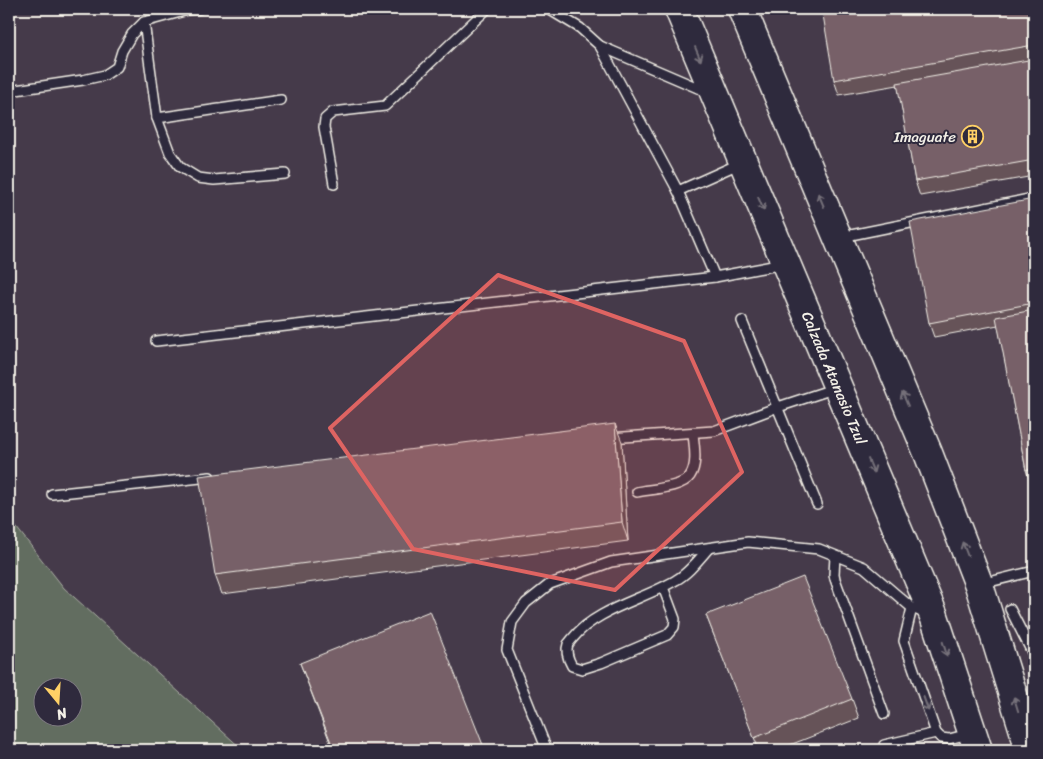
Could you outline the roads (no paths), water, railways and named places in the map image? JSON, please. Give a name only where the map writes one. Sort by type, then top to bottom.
[{"type":"main road","name":"Calzada Atanasio Tzul","points":[[679,9],[838,388],[923,612],[975,742]]},
{"type":"main road","points":[[742,9],[928,453],[979,585],[1030,750]]},
{"type":"lane","points":[[9,91],[84,80],[104,75],[116,67],[122,51],[132,34],[144,22],[188,10],[199,9]]},
{"type":"lane","points":[[334,184],[324,127],[325,119],[333,112],[385,106],[487,9]]},
{"type":"lane","points":[[549,9],[580,28],[600,46],[698,88],[714,92]]},
{"type":"lane","points":[[144,22],[156,118],[170,153],[180,167],[198,178],[214,180],[285,174]]},
{"type":"lane","points":[[600,46],[678,191],[714,277]]},
{"type":"lane","points":[[156,118],[282,100]]},
{"type":"lane","points":[[678,191],[744,162]]},
{"type":"lane","points":[[837,238],[1034,198]]},
{"type":"lane","points":[[156,341],[714,277],[786,264]]},
{"type":"lane","points":[[742,320],[817,504]]},
{"type":"lane","points":[[599,439],[714,431],[778,407],[838,388]]},
{"type":"lane","points":[[637,492],[682,483],[689,477],[693,468],[695,454],[694,433]]},
{"type":"lane","points":[[52,494],[223,476]]},
{"type":"lane","points":[[547,750],[507,650],[512,622],[526,603],[550,584],[611,562],[748,542],[819,549],[864,567],[923,612],[904,641],[936,733],[941,738],[975,742]]},
{"type":"lane","points":[[663,587],[675,619],[674,627],[667,635],[601,663],[582,669],[572,666],[567,655],[568,643],[580,629],[604,614],[685,575],[709,548]]},
{"type":"lane","points":[[835,556],[834,574],[884,714]]},
{"type":"lane","points":[[979,585],[1034,571]]},
{"type":"lane","points":[[1010,609],[1034,656]]},
{"type":"lane","points":[[884,745],[936,733]]},
{"type":"place","name":"Imaguate","points":[[972,137]]}]
